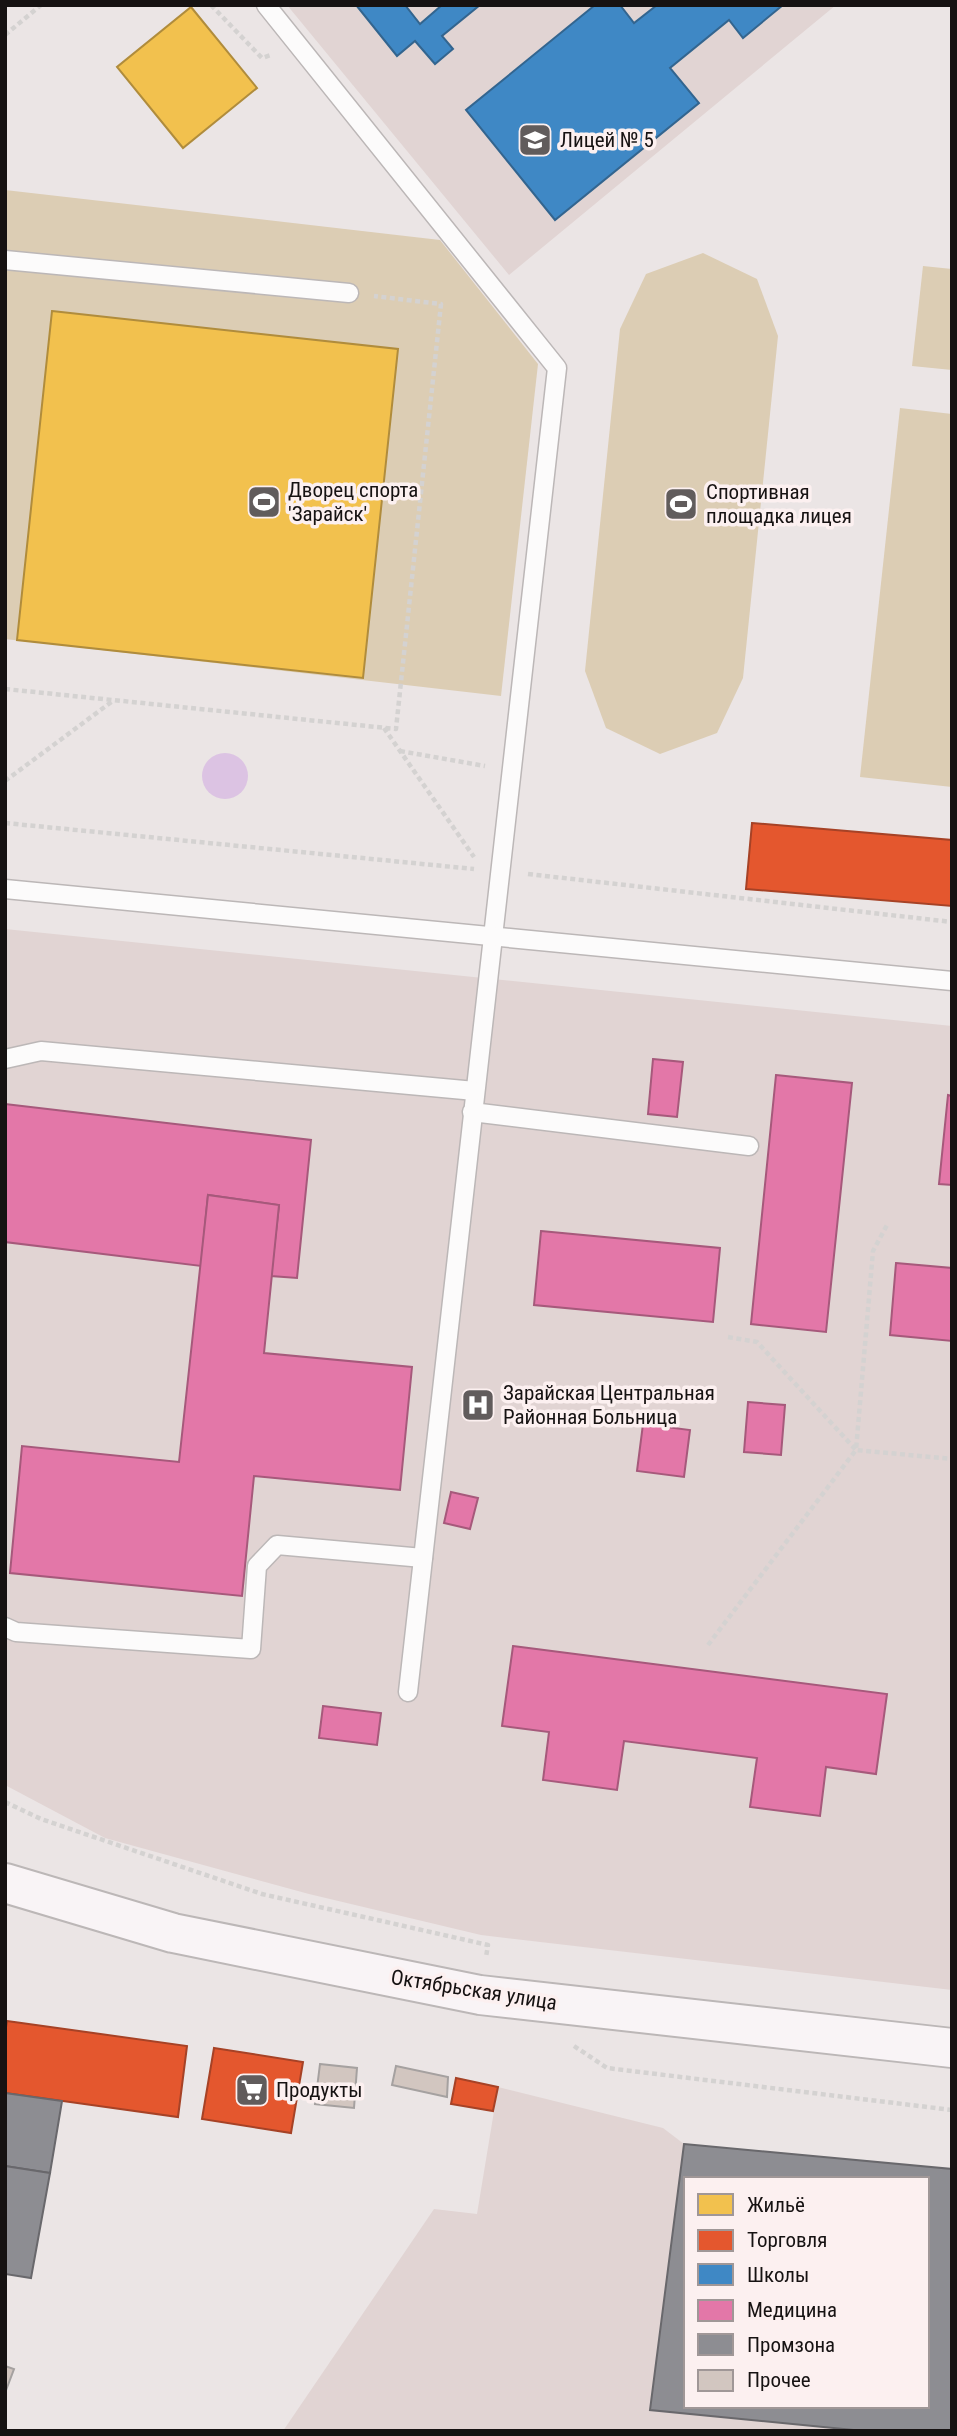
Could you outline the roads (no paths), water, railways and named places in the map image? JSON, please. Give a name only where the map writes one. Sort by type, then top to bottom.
[{"type":"main road","name":"Октябрьская улица","points":[[5,1883],[173,1933],[480,1995],[952,2048]]},
{"type":"lane","points":[[266,5],[557,368],[408,1692]]},
{"type":"lane","points":[[5,261],[349,293]]},
{"type":"lane","points":[[5,889],[952,981]]},
{"type":"lane","points":[[5,1059],[41,1051],[475,1091]]},
{"type":"lane","points":[[472,1112],[749,1146]]},
{"type":"lane","points":[[5,1627],[16,1632],[251,1649],[257,1566],[277,1545],[423,1558]]},
{"type":"place","name":"Лицей № 5","points":[[535,140]]},
{"type":"place","name":"Дворец спорта 'Зарайск'","points":[[264,502]]},
{"type":"place","name":"Спортивная площадка лицея","points":[[681,504]]},
{"type":"place","name":"Зарайская Центральная Районная Больница","points":[[478,1405]]},
{"type":"place","name":"Продукты","points":[[252,2090]]}]
